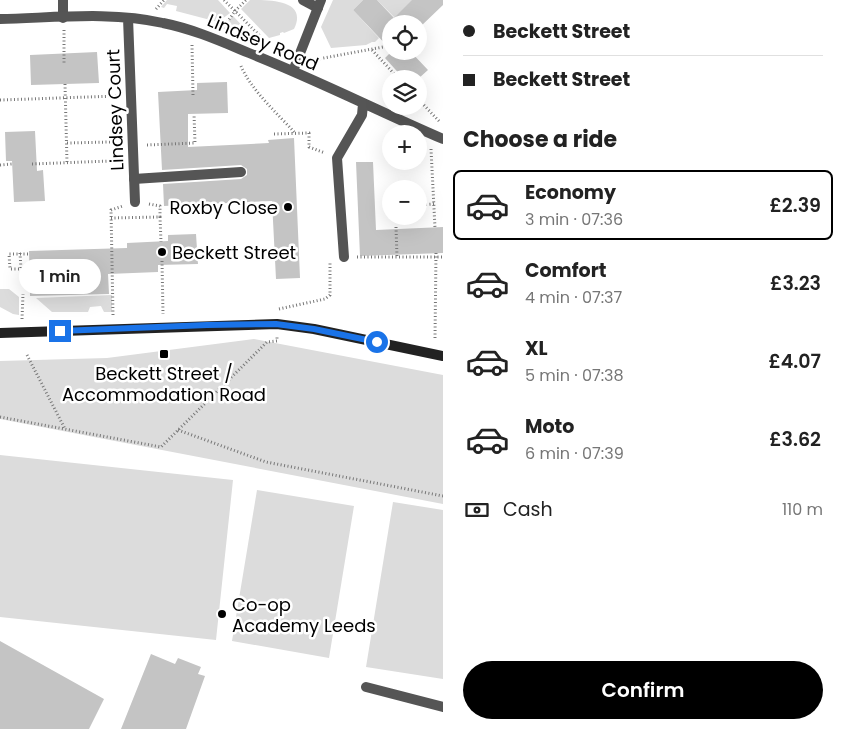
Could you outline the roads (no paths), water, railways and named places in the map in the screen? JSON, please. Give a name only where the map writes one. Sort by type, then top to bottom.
[{"type":"street","points":[[63,0],[63,18]]},
{"type":"street","points":[[295,67],[319,4],[303,0]]},
{"type":"street","name":"Lindsey Road","points":[[0,19],[128,18],[162,22],[194,31],[295,67],[363,104],[443,139]]},
{"type":"street","name":"Lindsey Court","points":[[128,18],[135,202]]},
{"type":"street","points":[[344,257],[337,158],[362,114],[363,104]]},
{"type":"street","points":[[134,179],[241,172]]},
{"type":"street","points":[[0,333],[276,324],[314,329],[443,356]]},
{"type":"street","points":[[366,688],[443,707]]},
{"type":"place","name":"Roxby Close","points":[[288,207]]},
{"type":"place","name":"Beckett Street","points":[[162,252]]},
{"type":"place","name":"Beckett Street / Accommodation Road","points":[[164,354]]},
{"type":"place","name":"Co-op Academy Leeds","points":[[222,614]]}]
